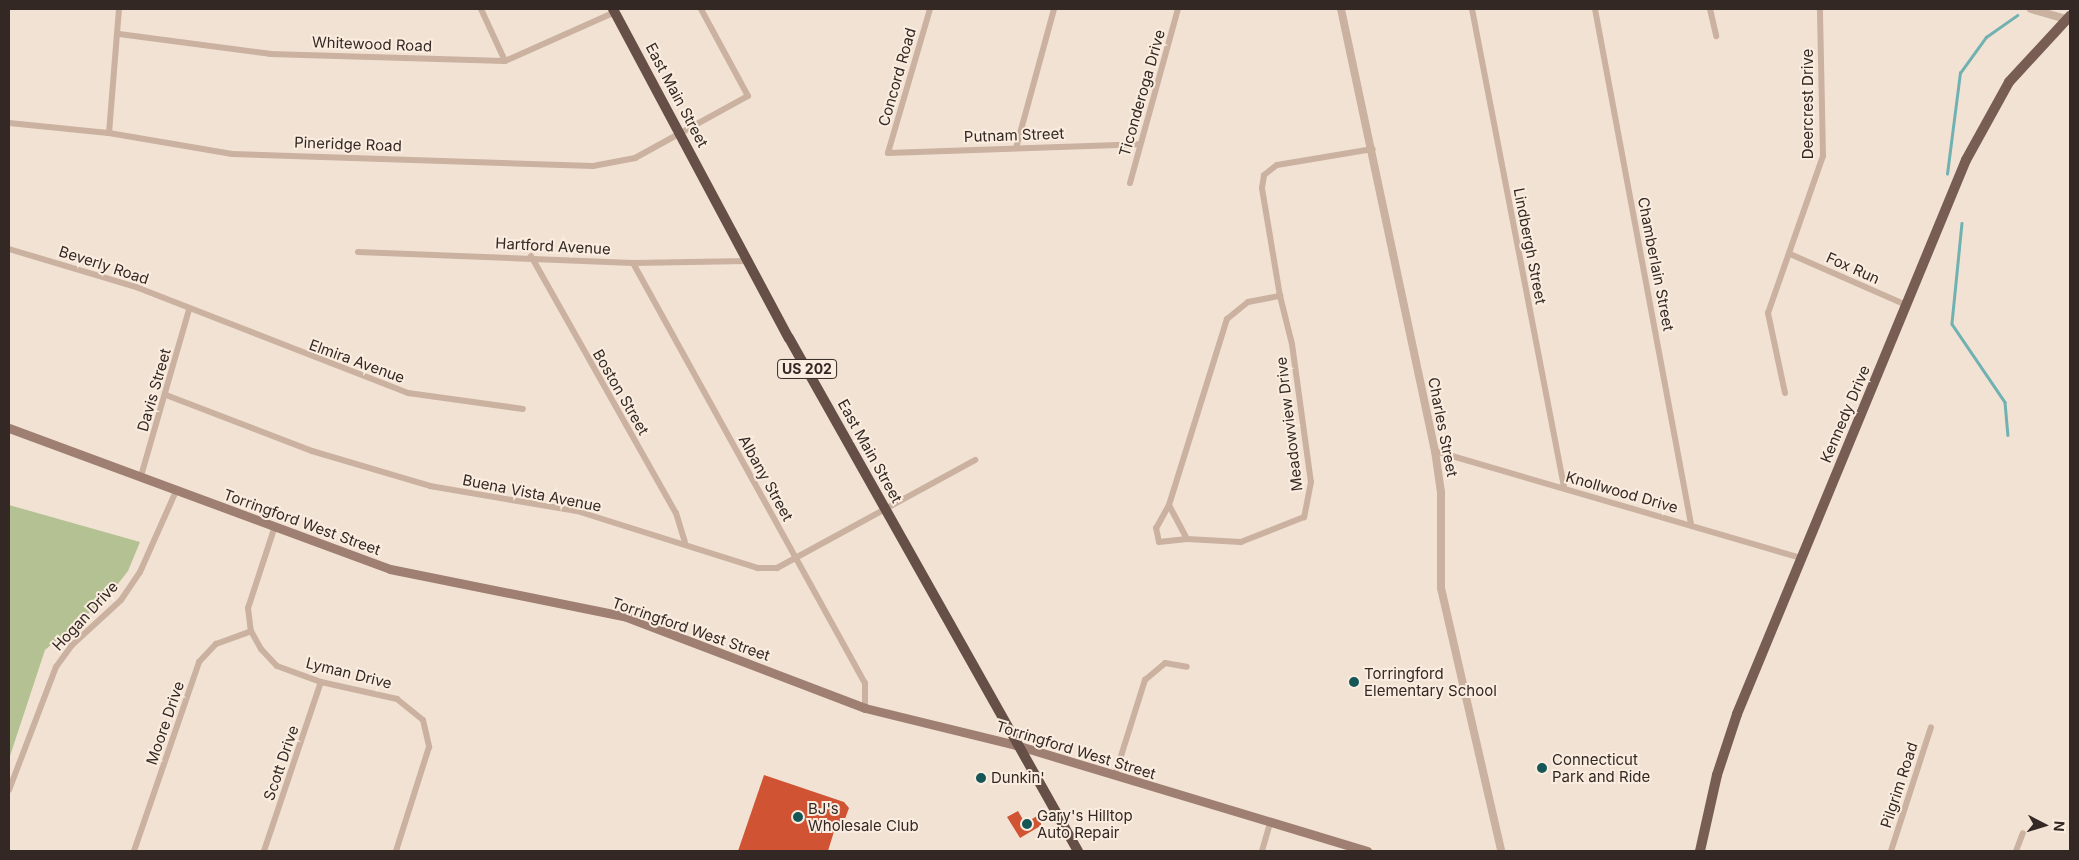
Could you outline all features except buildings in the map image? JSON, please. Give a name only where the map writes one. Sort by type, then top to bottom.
[{"type":"highway","name":"East Main Street","points":[[614,11],[682,134],[747,262],[887,510],[1016,745],[1078,851]]},
{"type":"main road","name":"Kennedy Drive","points":[[1700,851],[1717,775],[1737,714],[1906,305],[1994,104],[2026,60],[2069,19]]},
{"type":"main road","name":"Torringford West Street","points":[[9,428],[141,476],[176,491],[412,574],[624,616],[865,708],[1016,745],[1367,851]]},
{"type":"street","points":[[109,132],[119,34],[119,9]]},
{"type":"street","points":[[481,9],[505,61]]},
{"type":"street","name":"Pineridge Road","points":[[9,123],[109,132],[232,154],[593,166],[635,158],[682,134],[748,96],[701,9]]},
{"type":"street","name":"Concord Road","points":[[888,153],[930,9]]},
{"type":"street","points":[[1016,148],[1054,9]]},
{"type":"street","name":"Ticonderoga Drive","points":[[1130,183],[1178,9]]},
{"type":"street","name":"Charles Street","points":[[1341,9],[1374,148],[1435,451],[1441,492],[1440,588],[1501,851]]},
{"type":"street","name":"Lindbergh Street","points":[[1472,9],[1564,488]]},
{"type":"street","name":"Chamberlain Street","points":[[1595,9],[1691,524]]},
{"type":"street","points":[[1710,9],[1716,36]]},
{"type":"street","name":"Deercrest Drive","points":[[1785,393],[1768,313],[1823,156],[1820,9]]},
{"type":"street","points":[[2031,9],[2069,19]]},
{"type":"street","name":"Whitewood Road","points":[[119,34],[270,54],[505,61],[614,11]]},
{"type":"street","name":"Putnam Street","points":[[888,153],[1140,144]]},
{"type":"street","name":"Meadowview Drive","points":[[1280,296],[1248,302],[1227,319],[1170,505],[1156,528],[1160,542],[1187,539],[1241,542],[1304,517],[1311,482],[1280,296],[1262,188],[1264,175],[1277,165],[1374,148]]},
{"type":"street","name":"Beverly Road","points":[[9,249],[86,270],[190,310]]},
{"type":"street","name":"Hartford Avenue","points":[[358,252],[531,256],[633,263],[747,262]]},
{"type":"street","name":"Fox Run","points":[[1790,254],[1906,305]]},
{"type":"street","name":"Boston Street","points":[[531,256],[676,513],[685,542]]},
{"type":"street","name":"Albany Street","points":[[633,263],[865,682],[865,708]]},
{"type":"street","name":"Davis Street","points":[[141,476],[190,310]]},
{"type":"street","name":"Elmira Avenue","points":[[190,310],[408,393],[523,409]]},
{"type":"street","name":"Buena Vista Avenue","points":[[166,395],[312,451],[430,486],[578,511],[685,542],[758,568],[776,568],[887,510],[975,460]]},
{"type":"street","name":"Knollwood Drive","points":[[1435,451],[1691,524],[1801,558]]},
{"type":"street","name":"Hogan Drive","points":[[9,790],[56,667],[126,593],[176,491]]},
{"type":"street","points":[[1170,505],[1187,539]]},
{"type":"street","points":[[251,631],[248,608],[275,526]]},
{"type":"street","name":"Lyman Drive","points":[[251,631],[277,666],[321,682],[397,699],[423,720],[429,747],[396,851]]},
{"type":"street","name":"Moore Drive","points":[[134,851],[199,662],[216,644],[251,631]]},
{"type":"street","points":[[1115,775],[1145,680],[1165,663],[1187,668]]},
{"type":"street","name":"Scott Drive","points":[[264,851],[321,682]]},
{"type":"street","name":"Pilgrim Road","points":[[1891,851],[1931,727]]},
{"type":"street","points":[[1262,851],[1270,823]]},
{"type":"street","points":[[2016,851],[2023,833]]},
{"type":"green space","points":[[9,505],[140,542],[128,571],[107,598],[45,650],[9,759]]},
{"type":"waterway","points":[[1947,174],[1960,73],[1986,37],[2017,15]]},
{"type":"waterway","points":[[1962,223],[1952,324],[2005,402],[2008,435]]},
{"type":"place","name":"Torringford Elementary School","points":[[1354,682]]},
{"type":"place","name":"Connecticut Park and Ride","points":[[1542,768]]},
{"type":"place","name":"Dunkin'","points":[[981,778]]},
{"type":"place","name":"BJ's Wholesale Club","points":[[798,817]]},
{"type":"place","name":"Gary's Hilltop Auto Repair","points":[[1027,824]]}]
